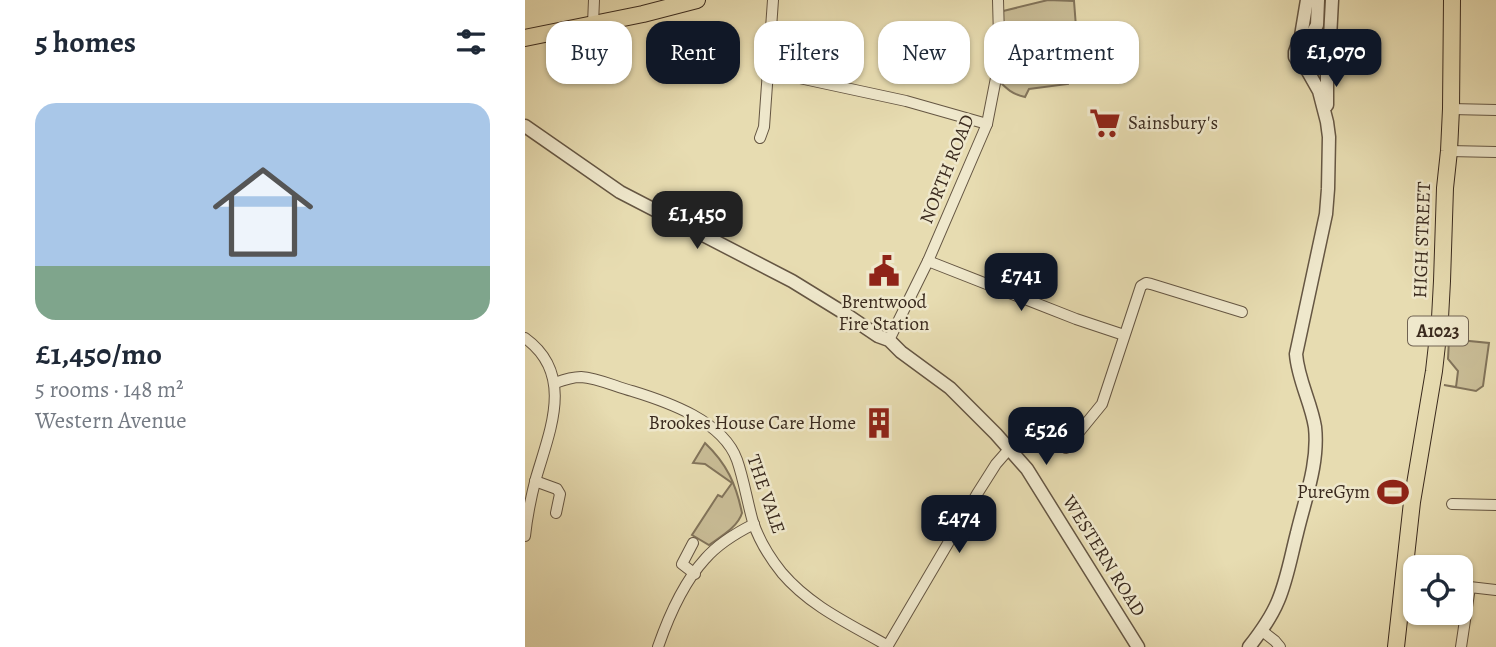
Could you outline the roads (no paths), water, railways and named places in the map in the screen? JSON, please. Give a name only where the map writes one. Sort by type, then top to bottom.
[{"type":"main road","points":[[608,21],[697,0]]},
{"type":"main road","name":"HIGH STREET","points":[[1410,555],[1412,502],[1434,371],[1443,282],[1444,188],[1451,109],[1452,0]]},
{"type":"main road","points":[[525,38],[546,34]]},
{"type":"main road","name":"HIGH STREET","points":[[1396,647],[1403,612]]},
{"type":"street","points":[[593,21],[594,0]]},
{"type":"street","points":[[771,21],[772,0]]},
{"type":"street","name":"NORTH ROAD","points":[[889,340],[987,124],[996,78],[998,0]]},
{"type":"street","points":[[1305,40],[1307,0]]},
{"type":"street","points":[[1318,0],[1317,25],[1296,47],[1295,57],[1300,64],[1310,69],[1319,68],[1325,61],[1330,38],[1332,0]]},
{"type":"street","points":[[1305,40],[1323,42],[1327,53],[1327,122]]},
{"type":"street","points":[[1249,647],[1277,603],[1282,590],[1306,503],[1315,450],[1315,429],[1310,404],[1297,369],[1296,354],[1326,214],[1329,136],[1319,91],[1306,68]]},
{"type":"street","points":[[760,138],[764,127],[766,84]]},
{"type":"street","points":[[827,84],[906,101],[987,124]]},
{"type":"street","points":[[1451,109],[1496,110]]},
{"type":"street","name":"WESTERN ROAD","points":[[525,126],[620,192],[792,281],[878,336],[889,340],[963,399],[1010,448],[1034,480],[1137,647]]},
{"type":"street","points":[[1449,151],[1496,152]]},
{"type":"street","points":[[927,261],[1124,335]]},
{"type":"street","points":[[1066,448],[1100,407],[1141,286],[1146,283],[1242,312]]},
{"type":"street","points":[[525,338],[547,361],[555,383],[554,415],[535,481],[525,536]]},
{"type":"street","name":"THE VALE","points":[[555,383],[569,378],[584,378],[673,404],[715,431],[727,442],[736,457],[754,524],[772,559],[783,573],[809,600],[887,646]]},
{"type":"street","points":[[887,646],[977,494],[1010,448]]},
{"type":"street","points":[[535,481],[557,489],[560,495],[556,513]]},
{"type":"street","points":[[1452,504],[1496,505]]},
{"type":"street","points":[[658,647],[666,625],[704,560],[720,545],[754,524]]},
{"type":"street","points":[[693,543],[683,564],[695,574]]},
{"type":"street","points":[[1473,588],[1496,590]]},
{"type":"street","points":[[1461,647],[1463,625]]},
{"type":"street","points":[[1261,630],[1280,647]]},
{"type":"place","name":"Sainsbury's","points":[[1105,123]]},
{"type":"place","name":"Brentwood Fire Station","points":[[884,271]]},
{"type":"place","name":"Brookes House Care Home","points":[[879,423]]},
{"type":"place","name":"PureGym","points":[[1393,492]]}]
